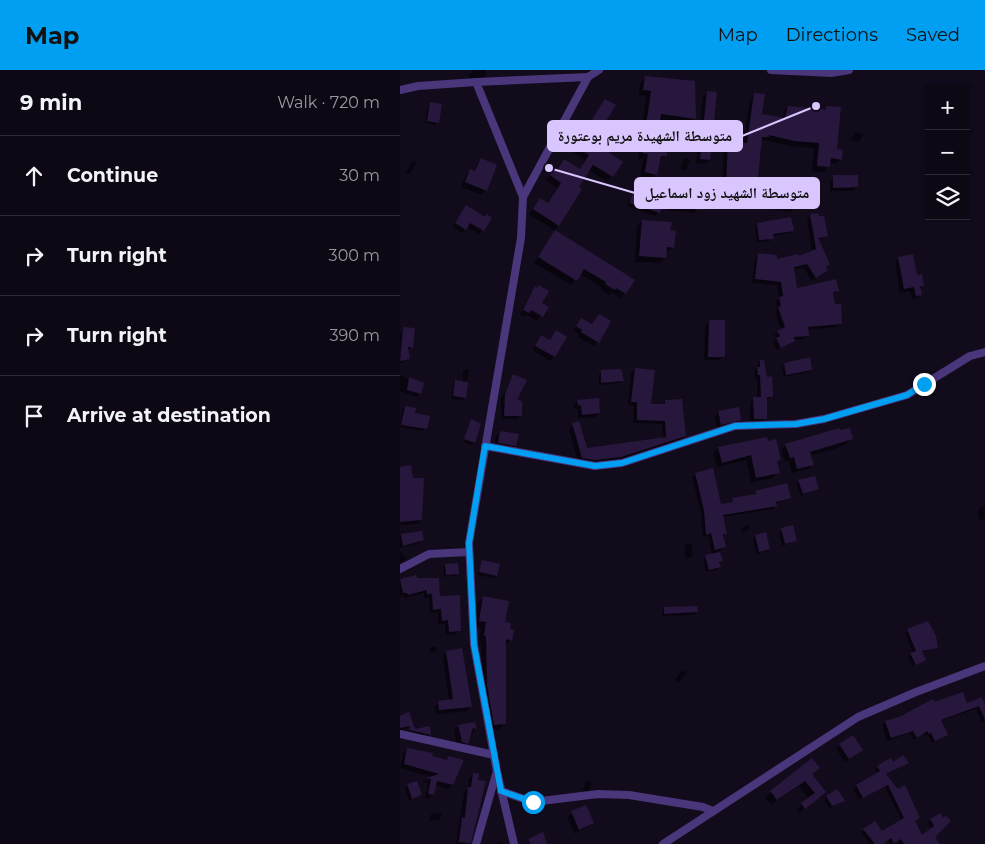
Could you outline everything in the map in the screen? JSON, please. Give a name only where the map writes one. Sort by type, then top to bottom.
[{"type":"street","points":[[523,197],[588,77],[598,70]]},
{"type":"street","points":[[771,70],[831,73],[849,70]]},
{"type":"street","points":[[400,90],[418,86],[588,77]]},
{"type":"street","points":[[476,82],[523,197],[521,238],[473,511],[469,552],[474,645],[497,772],[514,844]]},
{"type":"street","points":[[485,446],[595,466],[622,463],[735,426],[796,424],[824,419],[907,395],[970,356],[985,352]]},
{"type":"street","points":[[400,569],[429,554],[469,552]]},
{"type":"street","points":[[663,844],[858,717],[916,692],[985,666]]},
{"type":"street","points":[[400,734],[494,755]]},
{"type":"street","points":[[476,844],[497,772]]},
{"type":"street","points":[[501,791],[533,802],[598,794],[629,795],[704,807],[713,811]]},
{"type":"building","points":[[645,76],[695,81],[696,119],[661,114],[657,141],[668,143],[667,156],[661,156],[657,175],[645,172],[648,154],[642,153],[651,91],[643,90]]},
{"type":"building","points":[[707,91],[717,92],[710,160],[700,159]]},
{"type":"building","points":[[754,93],[765,94],[762,114],[785,118],[788,106],[809,108],[810,106],[826,110],[826,106],[841,107],[837,149],[843,150],[842,160],[831,158],[830,167],[817,166],[819,143],[794,141],[769,135],[769,137],[762,137],[756,197],[746,196],[747,189],[726,187],[728,141],[747,143]]},
{"type":"building","points":[[605,99],[616,105],[603,126],[592,119]]},
{"type":"building","points":[[430,102],[442,104],[439,123],[427,121]]},
{"type":"building","points":[[577,131],[623,162],[613,177],[593,165],[579,187],[582,189],[559,226],[533,209],[540,198],[548,203],[561,183],[550,175],[554,169],[557,171],[564,159],[580,169],[589,155],[570,143]]},
{"type":"building","points":[[481,158],[497,165],[487,191],[465,182],[470,169],[475,171]]},
{"type":"building","points":[[833,175],[858,175],[858,187],[833,188]]},
{"type":"building","points":[[775,187],[809,191],[805,206],[796,204],[795,208],[774,205]]},
{"type":"building","points":[[675,188],[702,192],[700,210],[673,206]]},
{"type":"building","points":[[641,193],[664,201],[660,213],[630,203],[632,195],[640,197]]},
{"type":"building","points":[[466,205],[485,217],[487,214],[492,218],[484,231],[470,223],[466,230],[455,223]]},
{"type":"building","points":[[818,213],[819,216],[824,216],[828,236],[818,238],[830,264],[826,267],[828,270],[816,278],[807,264],[794,267],[797,288],[836,279],[839,291],[833,292],[835,304],[841,304],[842,324],[808,327],[809,336],[794,337],[795,341],[781,348],[776,338],[780,336],[777,331],[785,327],[778,307],[781,306],[779,297],[783,296],[781,282],[755,279],[758,253],[777,255],[777,259],[798,254],[799,256],[816,249],[810,214]]},
{"type":"building","points":[[791,217],[794,231],[773,234],[774,239],[759,240],[757,223]]},
{"type":"building","points":[[642,220],[672,222],[670,230],[676,231],[674,248],[667,247],[666,258],[639,256]]},
{"type":"building","points":[[555,230],[635,280],[626,294],[616,288],[615,290],[605,284],[606,282],[584,269],[577,281],[538,257]]},
{"type":"building","points":[[913,254],[917,275],[922,274],[924,286],[920,286],[922,295],[916,296],[914,287],[904,289],[898,257]]},
{"type":"building","points":[[538,285],[549,291],[542,303],[549,307],[543,317],[531,310],[529,313],[523,310],[535,286],[537,288]]},
{"type":"building","points":[[599,314],[611,321],[599,343],[581,332],[582,330],[576,326],[581,318],[592,324]]},
{"type":"building","points":[[709,320],[725,320],[725,357],[708,357]]},
{"type":"building","points":[[403,327],[415,328],[413,348],[408,347],[410,359],[400,361]]},
{"type":"building","points":[[556,330],[567,337],[555,357],[535,346],[541,335],[550,340]]},
{"type":"building","points":[[810,357],[812,370],[786,375],[784,363]]},
{"type":"building","points":[[760,360],[764,360],[767,377],[772,376],[773,397],[767,397],[767,419],[754,419],[753,397],[761,397],[760,375],[758,375],[757,367],[760,367]]},
{"type":"building","points":[[635,368],[655,370],[651,404],[665,404],[665,400],[682,399],[686,436],[621,457],[595,460],[582,458],[572,423],[579,421],[587,448],[666,437],[665,421],[637,420],[637,402],[631,402]]},
{"type":"building","points":[[621,369],[624,381],[601,383],[601,370]]},
{"type":"building","points":[[513,374],[527,380],[517,400],[522,401],[522,416],[504,416],[505,394]]},
{"type":"building","points":[[409,377],[424,383],[421,394],[407,390]]},
{"type":"building","points":[[455,380],[468,382],[466,398],[453,396]]},
{"type":"building","points":[[599,398],[600,413],[582,415],[581,405],[578,406],[577,400]]},
{"type":"building","points":[[405,406],[416,408],[415,413],[430,416],[427,429],[401,425]]},
{"type":"building","points":[[739,407],[741,420],[721,425],[718,411]]},
{"type":"building","points":[[471,419],[481,424],[475,443],[464,439]]},
{"type":"building","points":[[839,428],[840,430],[850,428],[853,439],[810,452],[814,465],[797,469],[794,457],[790,458],[785,444]]},
{"type":"building","points":[[500,431],[519,434],[516,446],[498,443]]},
{"type":"building","points":[[767,437],[768,441],[776,439],[781,460],[777,461],[780,473],[756,478],[751,455],[722,463],[718,447]]},
{"type":"building","points":[[411,465],[413,478],[424,478],[422,520],[400,522],[400,467]]},
{"type":"building","points":[[713,468],[721,504],[733,502],[732,498],[756,494],[755,491],[787,483],[791,498],[776,502],[777,506],[723,515],[727,534],[723,534],[726,547],[715,550],[711,533],[706,535],[704,510],[695,473]]},
{"type":"building","points":[[815,476],[819,489],[803,494],[798,480]]},
{"type":"building","points":[[793,525],[797,541],[785,544],[781,528]]},
{"type":"building","points":[[422,531],[424,540],[403,546],[401,534]]},
{"type":"building","points":[[766,532],[770,549],[759,552],[755,535]]},
{"type":"building","points":[[720,552],[723,561],[719,562],[721,567],[709,570],[705,555]]},
{"type":"building","points":[[482,560],[500,564],[497,576],[479,572]]},
{"type":"building","points":[[458,563],[459,574],[446,575],[445,564]]},
{"type":"building","points":[[416,575],[417,578],[439,578],[440,596],[460,595],[461,631],[449,632],[448,620],[442,621],[441,609],[433,610],[432,594],[427,594],[427,590],[408,595],[403,593],[400,579]]},
{"type":"building","points":[[483,596],[509,601],[505,622],[511,623],[510,629],[514,630],[512,641],[506,639],[506,724],[494,725],[487,685],[486,636],[484,636],[486,622],[479,621]]},
{"type":"building","points":[[697,606],[698,612],[664,614],[664,607]]},
{"type":"building","points":[[928,621],[936,636],[938,648],[922,651],[926,660],[916,665],[910,653],[916,651],[907,629]]},
{"type":"building","points":[[462,648],[472,707],[439,710],[438,701],[453,699],[446,651]]},
{"type":"building","points":[[963,692],[967,703],[982,697],[985,704],[985,720],[979,706],[941,720],[948,735],[935,741],[931,733],[929,734],[927,731],[917,738],[913,731],[891,738],[885,721],[899,717],[933,699],[934,702]]},
{"type":"building","points":[[409,712],[415,729],[430,726],[431,735],[409,730],[410,726],[400,728],[400,716]]},
{"type":"building","points":[[475,722],[477,729],[473,728],[468,744],[462,742],[458,725]]},
{"type":"building","points":[[853,735],[863,750],[849,759],[839,744]]},
{"type":"building","points":[[407,748],[433,753],[432,756],[447,760],[448,756],[464,760],[453,785],[437,781],[434,795],[428,794],[431,779],[426,778],[439,774],[404,764]]},
{"type":"building","points":[[903,755],[909,763],[886,774],[898,789],[905,785],[920,818],[915,821],[922,835],[934,826],[930,819],[940,813],[943,818],[946,816],[951,821],[935,837],[940,844],[904,844],[901,839],[894,843],[891,838],[883,844],[875,844],[863,829],[875,821],[882,831],[904,818],[888,785],[863,798],[856,785],[880,771],[877,766],[891,758],[893,762]]},
{"type":"building","points":[[812,758],[820,768],[812,774],[826,792],[805,809],[801,803],[815,793],[805,781],[777,800],[770,791]]},
{"type":"building","points":[[473,773],[479,774],[478,780],[486,781],[471,843],[459,842],[462,817],[465,818],[468,787],[471,787]]},
{"type":"building","points":[[417,781],[422,795],[412,799],[407,784]]},
{"type":"building","points":[[837,789],[845,801],[832,806],[826,796]]},
{"type":"building","points":[[586,805],[594,823],[579,830],[571,811]]},
{"type":"building","points":[[543,832],[547,844],[531,844],[528,839]]},
{"type":"place","name":"متوسطة الشهيدة مريم بوعتورة","points":[[816,106]]},
{"type":"place","name":"متوسطة الشهيد زود اسماعيل","points":[[549,168]]},
{"type":"route","points":[[533,802],[501,791],[474,645],[469,543],[485,446],[595,466],[622,463],[735,426],[796,424],[824,419],[907,395],[924,384]]}]
